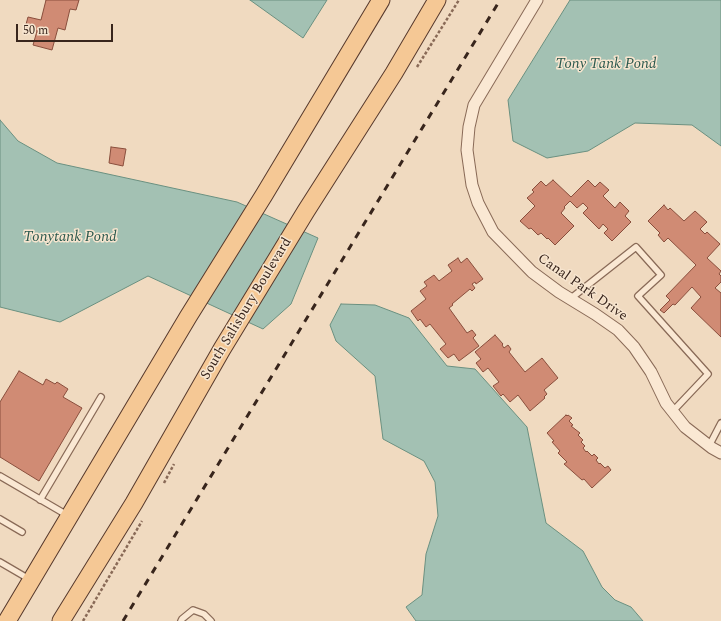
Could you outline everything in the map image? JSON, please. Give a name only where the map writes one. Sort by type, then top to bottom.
[{"type":"main road","points":[[6,619],[381,0]]},
{"type":"main road","name":"South Salisbury Boulevard","points":[[61,621],[134,503],[222,349],[306,211],[394,73],[437,0]]},
{"type":"street","name":"Canal Park Drive","points":[[537,0],[474,105],[469,126],[467,150],[472,185],[478,203],[493,232],[532,272],[559,292],[618,330],[634,347],[651,372],[666,403],[685,427],[709,446],[721,453]]},
{"type":"lane","points":[[570,299],[636,247],[660,275],[638,296],[708,374],[673,411]]},
{"type":"lane","points":[[40,500],[100,397]]},
{"type":"lane","points":[[709,446],[721,423]]},
{"type":"lane","points":[[0,476],[69,517]]},
{"type":"lane","points":[[0,519],[22,532]]},
{"type":"lane","points":[[0,562],[31,580]]},
{"type":"lane","points":[[181,621],[193,610],[204,614],[211,621]]},
{"type":"water","points":[[250,0],[327,0],[303,38]]},
{"type":"water","name":"Tony Tank Pond","points":[[570,0],[721,0],[721,146],[692,125],[635,123],[588,151],[547,158],[513,141],[508,100]]},
{"type":"water","name":"Tonytank Pond","points":[[0,120],[18,141],[57,163],[237,202],[318,238],[291,304],[263,329],[148,276],[60,322],[0,307]]},
{"type":"water","points":[[341,304],[375,305],[409,318],[447,366],[475,369],[527,427],[546,523],[583,551],[602,587],[615,600],[631,607],[643,621],[416,621],[406,607],[422,595],[426,554],[438,516],[435,482],[424,461],[383,439],[375,376],[336,341],[330,325]]},
{"type":"building","points":[[46,0],[79,0],[76,10],[70,9],[65,30],[58,28],[52,50],[33,45],[37,31],[25,28],[28,17],[41,20]]},
{"type":"building","points":[[111,147],[126,149],[123,166],[109,163]]},
{"type":"building","points":[[553,180],[571,197],[588,180],[595,187],[600,182],[609,190],[603,196],[615,208],[620,202],[629,211],[625,216],[631,222],[612,241],[604,233],[608,229],[603,224],[599,229],[583,213],[588,208],[583,203],[577,208],[570,201],[561,213],[574,226],[555,245],[541,233],[538,235],[531,228],[529,229],[520,221],[535,206],[527,198],[534,192],[532,190],[541,181],[546,186]]},
{"type":"building","points":[[664,205],[668,210],[670,208],[684,221],[695,211],[707,222],[700,229],[705,234],[707,232],[720,244],[707,258],[721,271],[719,274],[721,276],[721,282],[715,288],[721,293],[721,337],[691,308],[701,297],[692,287],[675,305],[673,304],[664,313],[660,310],[670,300],[666,296],[696,265],[668,238],[664,242],[658,235],[660,233],[648,221]]},
{"type":"building","points":[[458,258],[461,263],[467,258],[483,279],[476,284],[475,282],[472,284],[475,288],[472,291],[470,289],[449,308],[467,333],[472,330],[476,335],[473,338],[479,346],[459,361],[454,354],[448,358],[440,349],[446,344],[430,324],[426,327],[420,319],[418,321],[411,311],[426,299],[420,291],[427,286],[424,282],[434,275],[439,281],[452,271],[448,265]]},
{"type":"building","points":[[495,335],[503,344],[502,345],[504,348],[508,345],[511,349],[509,352],[525,372],[542,358],[558,378],[544,390],[547,394],[544,397],[545,398],[530,411],[518,395],[510,402],[503,394],[501,396],[493,386],[499,382],[488,368],[483,372],[476,363],[481,359],[475,352]]},
{"type":"building","points":[[19,371],[43,385],[46,379],[55,384],[57,382],[68,389],[63,397],[82,408],[39,481],[0,457],[0,402]]},
{"type":"building","points":[[566,415],[572,418],[569,421],[573,425],[571,426],[580,433],[578,435],[583,440],[581,442],[585,446],[583,448],[586,452],[587,451],[592,456],[594,454],[598,458],[596,460],[599,464],[600,463],[605,468],[608,466],[611,470],[592,488],[584,479],[582,480],[564,464],[567,462],[558,453],[560,451],[552,442],[554,441],[547,433]]},
{"type":"railway","points":[[123,621],[500,0]]}]
